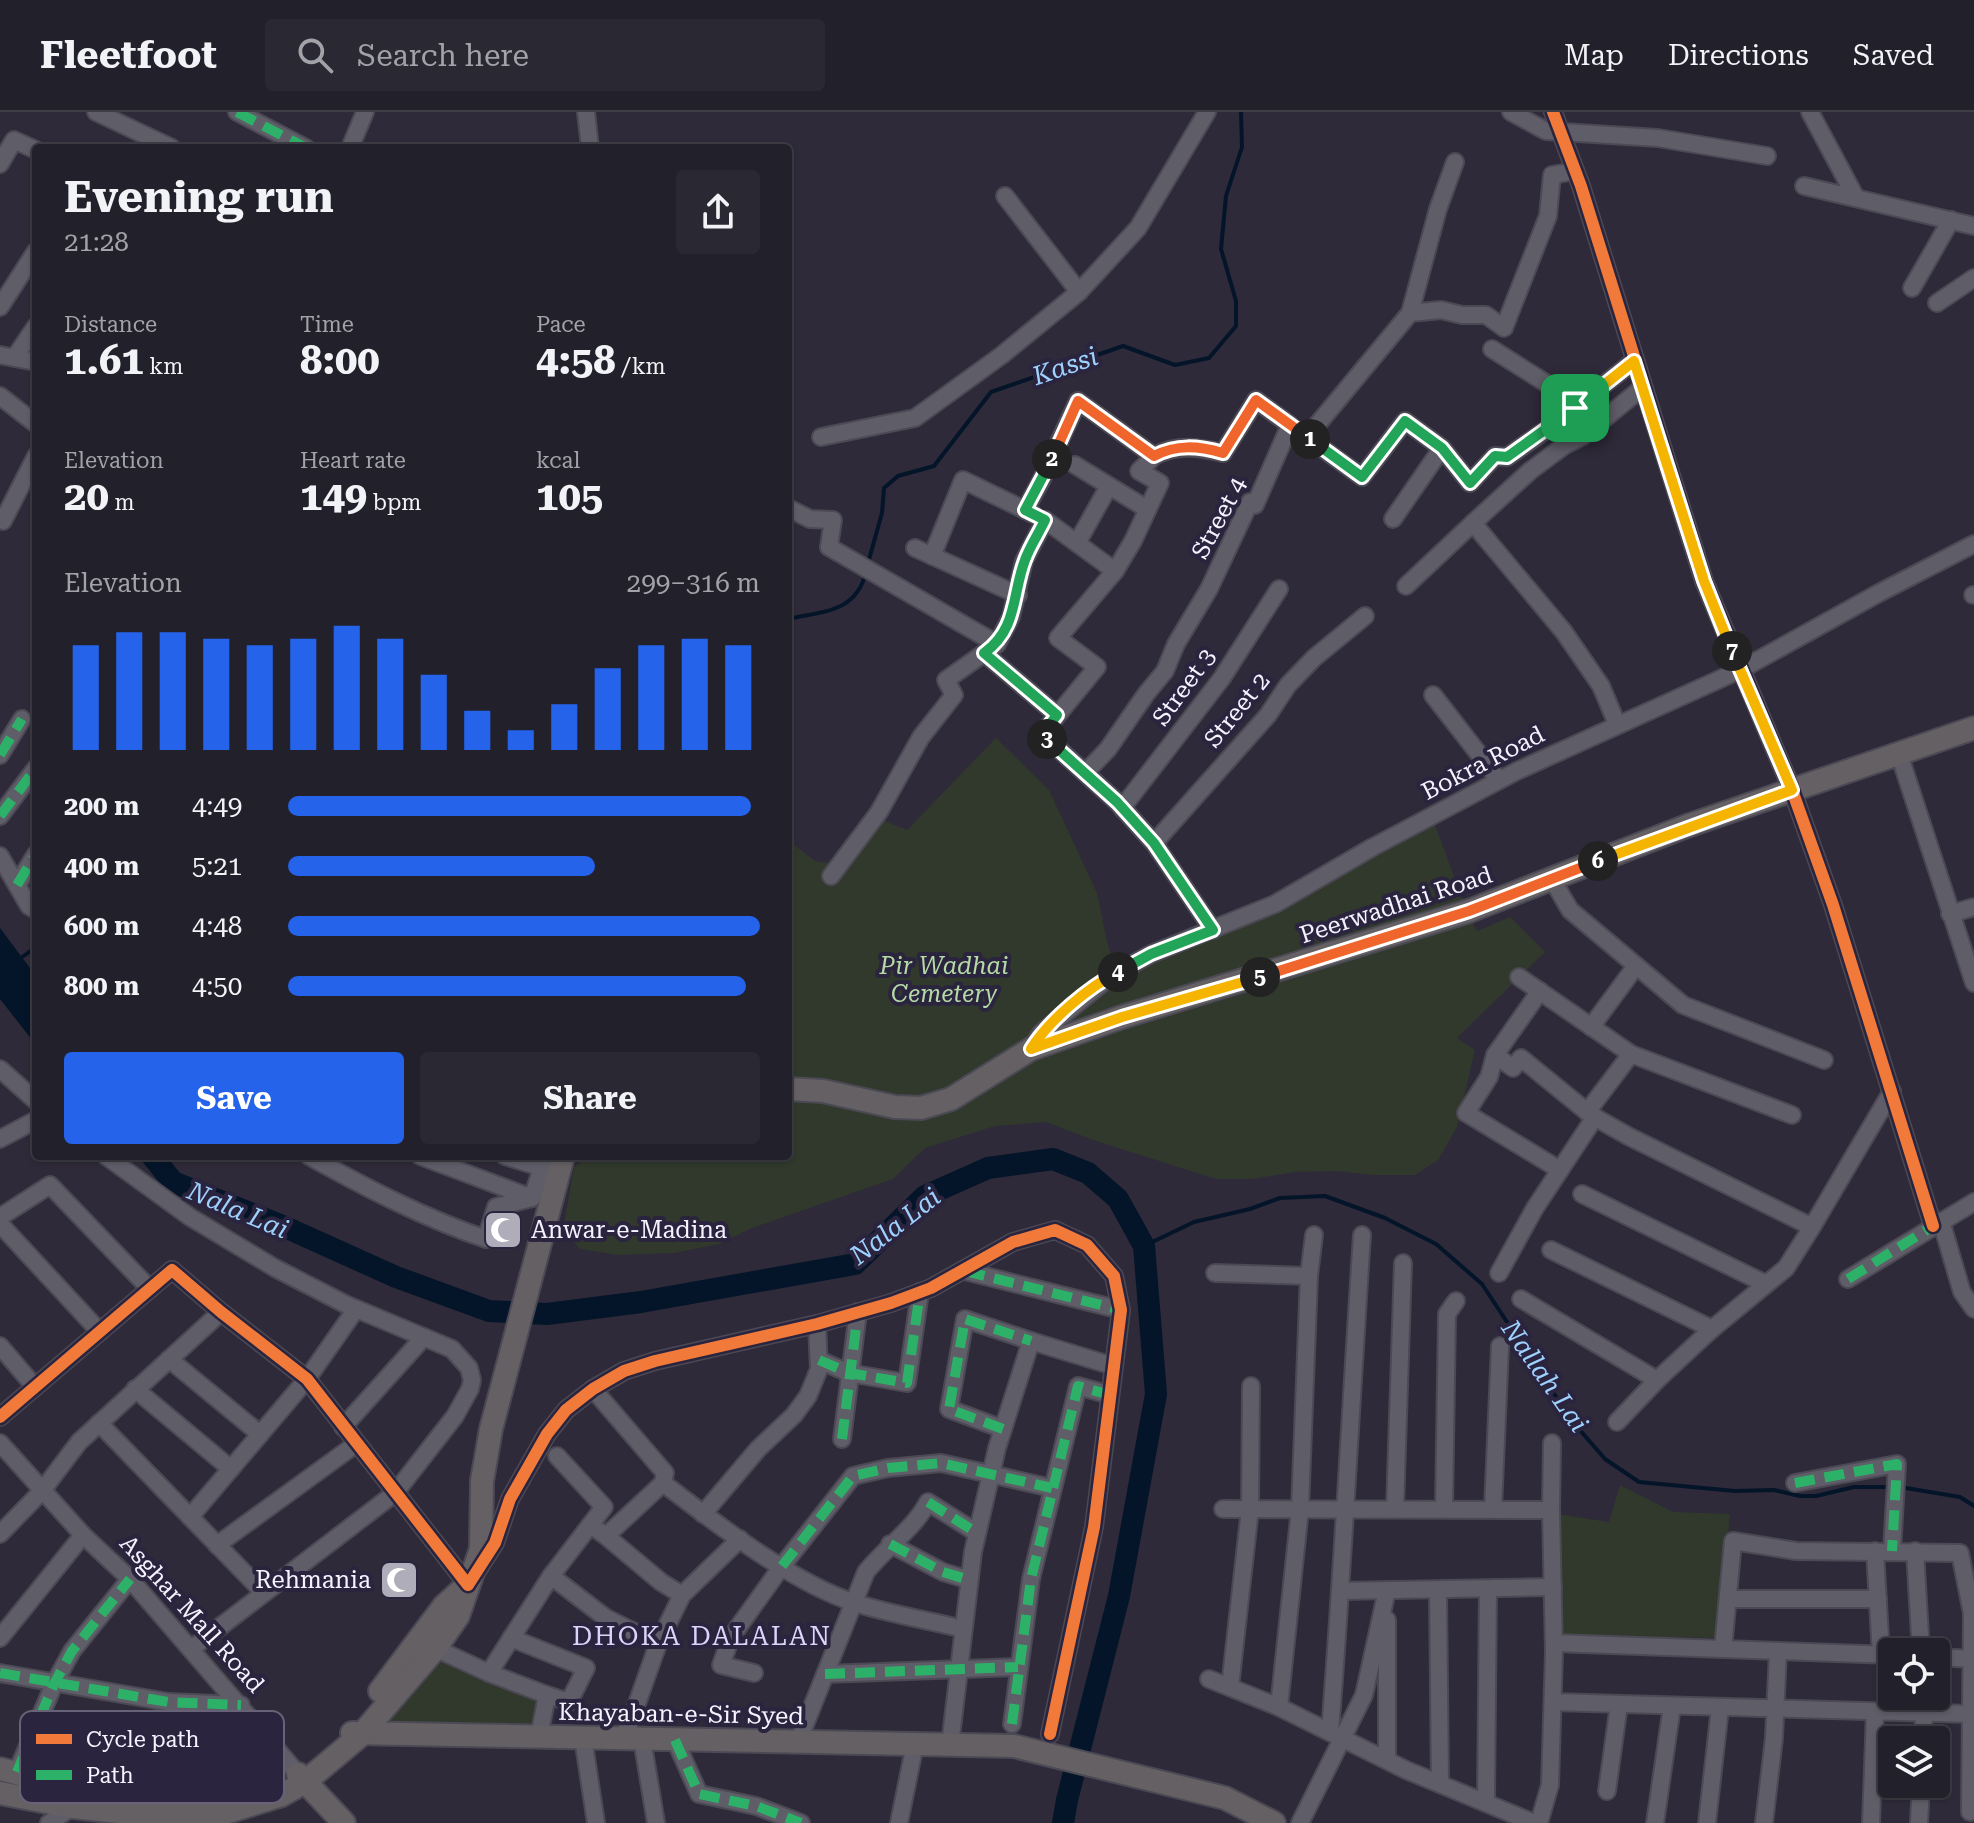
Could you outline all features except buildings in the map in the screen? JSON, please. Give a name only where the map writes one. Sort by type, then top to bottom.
[{"type":"main road","name":"Peerwadhai Road","points":[[792,1089],[823,1091],[895,1107],[921,1108],[951,1099],[1031,1049],[1122,1017],[1469,911],[1687,826],[1794,796],[1901,760],[1974,728]]},
{"type":"main road","points":[[1901,760],[1974,741]]},
{"type":"main road","points":[[284,1793],[355,1733],[427,1644],[458,1616],[481,1549],[484,1457],[562,1160]]},
{"type":"main road","name":"Khayaban-e-Sir Syed","points":[[355,1733],[950,1745],[1013,1735],[1193,1790]]},
{"type":"main road","points":[[284,1784],[302,1778]]},
{"type":"main road","name":"Asghar Mall Road","points":[[302,1778],[344,1823]]},
{"type":"main road","points":[[1193,1790],[1249,1823]]},
{"type":"main road","points":[[1193,1790],[1225,1798],[1274,1823]]},
{"type":"main road","points":[[0,1793],[20,1797]]},
{"type":"main road","points":[[52,1803],[145,1815],[218,1815],[256,1803]]},
{"type":"street","points":[[96,112],[164,144]]},
{"type":"street","points":[[237,112],[298,144]]},
{"type":"street","points":[[352,144],[365,112]]},
{"type":"street","points":[[586,112],[590,144]]},
{"type":"street","points":[[821,437],[915,418],[1002,355],[1079,292],[1138,228],[1207,112]]},
{"type":"street","points":[[1511,112],[1546,131],[1658,138],[1767,156]]},
{"type":"street","points":[[1553,112],[1575,171],[1704,581],[1794,796],[1833,905],[1937,1224],[1962,1292],[1974,1309]]},
{"type":"street","points":[[1810,112],[1856,198]]},
{"type":"street","points":[[0,164],[14,140],[32,148]]},
{"type":"street","points":[[1307,437],[1410,313],[1438,209],[1455,162]]},
{"type":"street","points":[[1410,313],[1441,310],[1462,315],[1486,315],[1504,328],[1548,216],[1552,175],[1575,171]]},
{"type":"street","points":[[1804,186],[1951,220],[1973,221]]},
{"type":"street","points":[[1005,196],[1079,292]]},
{"type":"street","points":[[1912,288],[1951,220]]},
{"type":"street","points":[[0,307],[32,257]]},
{"type":"street","points":[[1937,303],[1974,278]]},
{"type":"street","points":[[8,356],[32,330]]},
{"type":"street","points":[[1492,349],[1552,387],[1575,408]]},
{"type":"street","points":[[8,356],[32,361]]},
{"type":"street","points":[[1290,425],[1362,477],[1405,421],[1442,448],[1470,483],[1495,456],[1507,457],[1634,361]]},
{"type":"street","points":[[1406,586],[1530,471],[1565,445],[1583,436],[1642,388]]},
{"type":"street","points":[[0,396],[32,421]]},
{"type":"street","name":"Street 4","points":[[1085,773],[1108,749],[1165,671],[1176,644],[1209,589],[1250,502],[1255,505],[1290,425],[1256,400],[1223,453],[1200,447],[1170,448],[1154,456]]},
{"type":"street","points":[[1025,510],[1078,401],[1154,456],[1139,471],[1160,483],[1133,541],[1115,571],[1058,638],[1097,667],[1042,734],[1122,808],[1154,843],[1213,930]]},
{"type":"street","points":[[1393,519],[1442,448]]},
{"type":"street","points":[[1,524],[32,464]]},
{"type":"street","points":[[1075,465],[1147,509]]},
{"type":"street","points":[[932,556],[963,480],[1045,520],[1115,571]]},
{"type":"street","points":[[1077,543],[1109,486]]},
{"type":"street","points":[[792,510],[810,519],[833,520],[829,547],[991,648],[1057,715]]},
{"type":"street","points":[[831,876],[879,812],[921,737],[954,695],[946,680],[991,648],[1011,617],[1024,561],[1045,520]]},
{"type":"street","points":[[1473,523],[1564,632],[1601,686],[1617,724]]},
{"type":"street","name":"Bokra Road","points":[[1031,1049],[1041,1033],[1111,976],[1151,954],[1275,904],[1373,847],[1499,780],[1740,670],[1974,544]]},
{"type":"street","points":[[915,548],[1018,595]]},
{"type":"street","name":"Street 3","points":[[1122,808],[1222,678],[1279,589]]},
{"type":"street","name":"Street 2","points":[[1154,843],[1268,715],[1288,685],[1314,658],[1365,616]]},
{"type":"street","points":[[1433,695],[1499,780]]},
{"type":"street","points":[[0,755],[22,719]]},
{"type":"street","points":[[1901,760],[1974,983]]},
{"type":"street","points":[[0,816],[32,773]]},
{"type":"street","points":[[0,856],[32,908]]},
{"type":"street","points":[[17,885],[32,861]]},
{"type":"street","points":[[1555,878],[1570,910],[1683,1005],[1824,1060]]},
{"type":"street","points":[[1950,914],[1974,907]]},
{"type":"street","points":[[1591,1027],[1636,966]]},
{"type":"street","points":[[1519,977],[1631,1054],[1792,1115]]},
{"type":"street","points":[[1540,991],[1495,1055],[1489,1077],[1466,1113],[1560,1170]]},
{"type":"street","points":[[1499,1273],[1591,1114],[1631,1054]]},
{"type":"street","points":[[1495,1055],[1513,1068],[1521,1058],[1591,1114],[1628,1136],[1812,1227]]},
{"type":"street","points":[[0,1069],[32,1097]]},
{"type":"street","points":[[1617,1422],[1712,1329],[1786,1268],[1892,1091]]},
{"type":"street","points":[[0,1139],[32,1122]]},
{"type":"street","points":[[111,1160],[225,1239],[310,1288],[452,1349],[469,1368],[472,1380],[455,1416],[395,1493],[191,1649]]},
{"type":"street","points":[[431,1160],[532,1198]]},
{"type":"street","points":[[329,1161],[370,1190],[486,1239],[496,1207],[532,1198]]},
{"type":"street","points":[[532,1198],[543,1162]]},
{"type":"street","points":[[0,1217],[50,1185],[150,1289]]},
{"type":"street","points":[[1582,1194],[1766,1284]]},
{"type":"street","points":[[1848,1279],[1974,1202]]},
{"type":"street","points":[[0,1224],[100,1332]]},
{"type":"street","points":[[0,1417],[172,1270],[307,1379],[468,1585],[495,1543],[510,1499],[547,1434],[566,1410],[593,1389],[624,1371],[655,1361],[817,1324],[920,1292],[965,1271],[1013,1242],[1055,1230],[1087,1245],[1114,1276],[1121,1310],[1094,1527],[1050,1734]]},
{"type":"street","points":[[1279,1707],[1300,1509],[1309,1276],[1314,1235]]},
{"type":"street","points":[[1336,1735],[1344,1509],[1362,1235]]},
{"type":"street","points":[[1551,1250],[1712,1329]]},
{"type":"street","points":[[1395,1509],[1403,1263]]},
{"type":"street","points":[[965,1271],[1121,1310]]},
{"type":"street","points":[[1215,1273],[1309,1276]]},
{"type":"street","points":[[819,1360],[849,1373],[907,1383],[920,1292]]},
{"type":"street","points":[[1521,1299],[1657,1380]]},
{"type":"street","points":[[1444,1509],[1447,1314],[1456,1301]]},
{"type":"street","points":[[190,1517],[307,1379],[356,1309]]},
{"type":"street","points":[[0,1534],[42,1491],[79,1442],[221,1312]]},
{"type":"street","points":[[842,1439],[858,1312]]},
{"type":"street","points":[[1003,1429],[949,1409],[965,1319],[1113,1366]]},
{"type":"street","points":[[703,1514],[758,1449],[794,1415],[815,1383],[819,1360],[817,1324]]},
{"type":"street","points":[[343,1427],[424,1337]]},
{"type":"street","points":[[950,1745],[977,1533],[1003,1429],[1031,1341]]},
{"type":"street","points":[[0,1346],[35,1387]]},
{"type":"street","points":[[1493,1509],[1500,1346]]},
{"type":"street","points":[[169,1359],[260,1434]]},
{"type":"street","points":[[1013,1735],[1018,1667],[1031,1579],[1078,1386],[1110,1395]]},
{"type":"street","points":[[1230,1687],[1250,1509],[1251,1386]]},
{"type":"street","points":[[135,1389],[231,1469]]},
{"type":"street","points":[[593,1389],[665,1473],[663,1483],[606,1536]]},
{"type":"street","points":[[99,1423],[264,1593]]},
{"type":"street","name":"Asghar Mall Road","points":[[0,1443],[83,1535],[130,1579],[246,1711]]},
{"type":"street","points":[[1209,1679],[1279,1707],[1387,1760],[1537,1823],[1550,1785],[1554,1643],[1552,1443]]},
{"type":"street","points":[[217,1545],[356,1444]]},
{"type":"street","points":[[489,1673],[551,1576],[604,1507],[557,1456]]},
{"type":"street","points":[[754,1673],[721,1665],[730,1640],[782,1566],[853,1476],[888,1468],[941,1463],[1052,1488]]},
{"type":"street","points":[[1795,1483],[1897,1464],[1878,1599],[1884,1638]]},
{"type":"street","points":[[663,1483],[703,1514],[782,1566],[854,1603],[963,1629]]},
{"type":"street","points":[[798,1742],[866,1572],[928,1502],[977,1533]]},
{"type":"street","points":[[1223,1509],[1551,1510]]},
{"type":"street","points":[[590,1525],[682,1595]]},
{"type":"street","points":[[0,1638],[83,1535]]},
{"type":"street","points":[[618,1739],[628,1729],[658,1644],[682,1595],[740,1539]]},
{"type":"street","points":[[1723,1649],[1733,1541],[1796,1551],[1960,1553],[1972,1613],[1970,1812]]},
{"type":"street","points":[[890,1544],[943,1572],[969,1580]]},
{"type":"street","points":[[1915,1551],[1920,1638]]},
{"type":"street","points":[[551,1576],[606,1618],[658,1644]]},
{"type":"street","points":[[40,1711],[72,1651],[130,1579]]},
{"type":"street","points":[[1341,1591],[1553,1587]]},
{"type":"street","points":[[1486,1801],[1488,1589]]},
{"type":"street","points":[[1300,1823],[1336,1735],[1364,1695],[1387,1590]]},
{"type":"street","points":[[1387,1590],[1387,1760]]},
{"type":"street","points":[[1438,1590],[1440,1783]]},
{"type":"street","points":[[1728,1599],[1878,1599]]},
{"type":"street","points":[[427,1644],[489,1673],[569,1702],[586,1668],[511,1638]]},
{"type":"street","points":[[1554,1643],[1878,1655]]},
{"type":"street","points":[[1764,1823],[1778,1651]]},
{"type":"street","points":[[1950,1658],[1972,1659]]},
{"type":"street","points":[[825,1674],[1018,1667]]},
{"type":"street","points":[[0,1673],[168,1702],[241,1705]]},
{"type":"street","points":[[539,1737],[547,1695]]},
{"type":"street","points":[[1553,1702],[1971,1714]]},
{"type":"street","points":[[1607,1791],[1619,1704]]},
{"type":"street","points":[[1655,1823],[1672,1706]]},
{"type":"street","points":[[1707,1823],[1720,1708]]},
{"type":"street","points":[[1871,1823],[1875,1712]]},
{"type":"street","points":[[1924,1712],[1924,1726]]},
{"type":"street","points":[[583,1738],[596,1823]]},
{"type":"street","points":[[642,1739],[656,1823]]},
{"type":"street","points":[[675,1740],[699,1794],[756,1806],[801,1823]]},
{"type":"street","points":[[899,1823],[915,1744]]},
{"type":"street","points":[[8,1771],[20,1748]]},
{"type":"street","name":"Asghar Mall Road","points":[[284,1756],[302,1778]]},
{"type":"street","points":[[1919,1823],[1920,1798]]},
{"type":"street","points":[[49,1823],[79,1803]]},
{"type":"green space","name":"Pir Wadhai Cemetery","points":[[996,738],[1049,790],[1097,893],[1108,946],[1119,975],[1222,934],[1294,900],[1433,820],[1477,931],[1510,917],[1545,952],[1457,1038],[1475,1050],[1457,1127],[1438,1160],[1415,1175],[1335,1171],[1295,1172],[1252,1179],[1216,1179],[1046,1122],[995,1126],[925,1148],[893,1179],[752,1228],[719,1244],[674,1253],[619,1255],[580,1249],[563,1230],[574,1167],[584,1160],[792,1160],[792,843],[815,861],[836,864],[875,817],[907,830]]},
{"type":"green space","points":[[1620,1485],[1673,1512],[1730,1514],[1719,1638],[1554,1635],[1551,1513],[1609,1522]]},
{"type":"green space","points":[[435,1649],[547,1695],[539,1737],[365,1734]]},
{"type":"water","points":[[0,928],[32,971],[32,1040],[0,999]]},
{"type":"waterway","name":"Kassi","points":[[868,563],[882,513],[884,488],[898,476],[934,466],[991,392],[1123,346],[1175,365],[1209,358],[1236,326],[1236,301],[1221,249],[1226,196],[1242,147],[1241,112]]},
{"type":"waterway","name":"Kassi","points":[[792,618],[846,603],[855,596],[866,572]]},
{"type":"waterway","name":"Kassi","points":[[18,960],[32,950]]},
{"type":"waterway","name":"Nala Lai","points":[[155,1160],[173,1182],[285,1227],[396,1277],[489,1311],[547,1314],[641,1302],[855,1264],[925,1196],[988,1168],[1053,1159],[1088,1173],[1118,1199],[1144,1246],[1156,1394],[1119,1596],[1063,1823]]},
{"type":"waterway","name":"Nallah Lai","points":[[1144,1246],[1194,1222],[1250,1209],[1280,1198],[1325,1196],[1385,1218],[1436,1244],[1482,1284],[1572,1421],[1605,1459],[1639,1482],[1735,1491],[1774,1490],[1800,1496],[1816,1496],[1854,1487],[1891,1487]]},
{"type":"waterway","name":"Nallah Lai","points":[[1900,1487],[1960,1497],[1974,1506]]},
{"type":"marked path","points":[[237,112],[298,144]]},
{"type":"marked path","points":[[0,755],[22,719]]},
{"type":"marked path","points":[[0,816],[32,773]]},
{"type":"marked path","points":[[17,885],[32,861]]},
{"type":"marked path","points":[[1848,1279],[1933,1226]]},
{"type":"marked path","points":[[965,1271],[1121,1310]]},
{"type":"marked path","points":[[819,1360],[849,1373],[907,1383],[920,1292]]},
{"type":"marked path","points":[[842,1439],[858,1312]]},
{"type":"marked path","points":[[1003,1429],[949,1409],[965,1319],[1031,1341]]},
{"type":"marked path","points":[[1012,1724],[1031,1579],[1078,1386],[1110,1395]]},
{"type":"marked path","points":[[782,1566],[853,1476],[888,1468],[941,1463],[1052,1488]]},
{"type":"marked path","points":[[1795,1483],[1897,1464],[1892,1551]]},
{"type":"marked path","points":[[928,1502],[977,1533]]},
{"type":"marked path","points":[[890,1544],[943,1572],[969,1580]]},
{"type":"marked path","points":[[43,1711],[72,1651],[130,1579]]},
{"type":"marked path","points":[[825,1674],[1018,1667]]},
{"type":"marked path","points":[[0,1673],[168,1702],[241,1705]]},
{"type":"marked path","points":[[675,1740],[699,1794],[756,1806],[801,1823]]},
{"type":"marked path","points":[[17,1772],[20,1765]]},
{"type":"cycle path","points":[[1553,112],[1581,186],[1704,581],[1792,790],[1833,905],[1933,1226]]},
{"type":"cycle path","points":[[0,1417],[172,1270],[307,1379],[468,1585],[495,1543],[510,1499],[547,1434],[566,1410],[593,1389],[624,1371],[655,1361],[817,1324],[891,1303],[931,1288],[1013,1242],[1055,1230],[1087,1245],[1114,1276],[1121,1310],[1094,1527],[1050,1734]]},
{"type":"place","name":"Anwar-e-Madina","points":[[503,1230]]},
{"type":"place","name":"Rehmania","points":[[399,1580]]},
{"type":"district","name":"DHOKA DALALAN","points":[[702,1636]]},
{"type":"route","points":[[1634,361],[1704,581],[1792,790],[1687,826],[1469,911],[1219,990],[1122,1017],[1031,1049],[1041,1033],[1111,976],[1151,954],[1213,930],[1154,843],[1117,802],[1042,734],[1057,715],[984,653],[997,644],[1011,617],[1024,561],[1045,520],[1025,510],[1078,401],[1154,456],[1170,448],[1200,447],[1223,453],[1256,400],[1362,477],[1405,421],[1442,448],[1470,483],[1495,456],[1507,457],[1575,408],[1634,361]]}]
